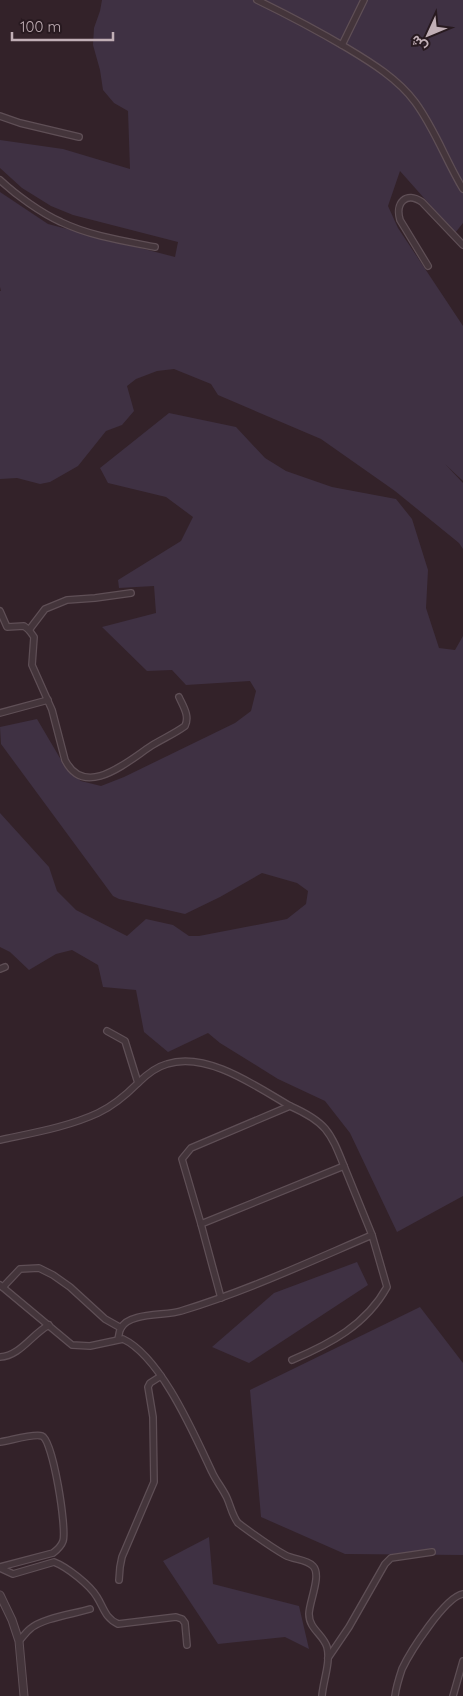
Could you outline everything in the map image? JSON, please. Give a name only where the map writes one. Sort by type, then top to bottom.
[{"type":"street","points":[[257,0],[342,45],[384,72],[406,91],[427,120],[463,189]]},
{"type":"street","points":[[342,45],[364,0]]},
{"type":"street","points":[[0,116],[20,123],[78,137]]},
{"type":"street","points":[[0,180],[15,194],[61,222],[105,237],[155,247]]},
{"type":"street","points":[[428,266],[400,220],[399,208],[405,198],[410,196],[416,197],[463,245]]},
{"type":"street","points":[[29,630],[45,609],[67,600],[102,598],[131,593]]},
{"type":"street","points":[[0,611],[7,626],[24,626],[34,637],[32,665],[58,727],[65,760],[69,768],[82,777],[92,778],[101,776],[121,766],[185,726],[187,721],[186,712],[179,696]]},
{"type":"street","points":[[0,713],[48,700]]},
{"type":"street","points":[[107,1031],[125,1042],[138,1083]]},
{"type":"street","points":[[0,1140],[68,1123],[98,1113],[126,1095],[146,1076],[167,1063],[188,1061],[233,1073],[290,1106],[308,1114],[325,1127],[335,1143],[372,1235],[386,1287],[378,1302],[354,1327],[323,1347],[292,1360]]},
{"type":"street","points":[[221,1298],[182,1158],[191,1148],[290,1106]]},
{"type":"street","points":[[201,1224],[344,1166]]},
{"type":"street","points":[[118,1339],[121,1328],[127,1321],[155,1314],[178,1312],[221,1298],[295,1269],[372,1235]]},
{"type":"street","points":[[121,1328],[105,1319],[70,1287],[39,1268],[20,1269],[1,1286],[72,1345],[90,1346],[118,1339],[128,1341],[137,1348],[161,1376],[189,1424],[238,1523],[288,1556],[308,1562],[316,1570],[316,1581],[309,1619],[312,1627],[327,1646],[322,1696]]},
{"type":"street","points":[[0,1357],[4,1357],[19,1349],[49,1325]]},
{"type":"street","points":[[119,1580],[122,1557],[154,1482],[153,1417],[148,1387],[150,1383],[161,1376]]},
{"type":"street","points":[[0,1442],[34,1436],[45,1438],[49,1446],[61,1500],[65,1528],[63,1542],[53,1553],[0,1568]]},
{"type":"street","points":[[327,1660],[349,1627],[385,1564],[391,1558],[432,1552]]},
{"type":"street","points":[[0,1568],[13,1574],[54,1562],[61,1565],[92,1590],[110,1620],[118,1624],[182,1619],[187,1645]]},
{"type":"street","points":[[395,1696],[402,1670],[419,1640],[451,1600],[463,1594]]},
{"type":"street","points":[[0,1595],[12,1620],[19,1641],[24,1696]]},
{"type":"street","points":[[19,1641],[36,1625],[90,1609]]},
{"type":"street","points":[[453,1696],[463,1661]]},
{"type":"shaded area","points":[[102,0],[463,0],[463,223],[455,233],[400,171],[388,206],[398,228],[463,326],[463,481],[445,464],[463,483],[463,549],[459,543],[395,491],[321,439],[218,395],[211,384],[174,369],[157,371],[136,379],[127,386],[134,411],[122,425],[106,431],[78,466],[50,482],[40,484],[17,478],[0,479],[0,192],[48,224],[175,257],[178,242],[73,215],[51,206],[22,188],[0,168],[0,140],[63,149],[130,169],[128,111],[114,103],[103,90],[93,45],[94,28]]},
{"type":"shaded area","points":[[169,413],[236,427],[265,458],[286,471],[332,487],[396,499],[412,519],[428,570],[426,608],[439,648],[455,650],[463,636],[463,1196],[397,1232],[350,1133],[325,1101],[278,1079],[220,1043],[208,1033],[168,1052],[144,1032],[136,990],[103,987],[98,965],[72,950],[56,954],[29,970],[10,952],[0,947],[0,813],[49,867],[57,891],[76,910],[127,936],[146,919],[173,925],[189,936],[199,936],[287,919],[306,904],[308,891],[297,883],[262,873],[185,914],[113,896],[1,744],[0,727],[37,719],[67,770],[81,781],[101,786],[124,777],[235,723],[251,711],[256,691],[250,681],[186,685],[172,670],[147,671],[102,627],[156,613],[154,586],[119,588],[118,580],[181,541],[193,517],[166,497],[108,483],[100,468]]},
{"type":"shaded area","points":[[357,1262],[368,1285],[249,1363],[212,1347],[274,1293]]},
{"type":"shaded area","points":[[420,1307],[463,1363],[463,1555],[345,1554],[261,1517],[250,1390]]},
{"type":"shaded area","points":[[209,1537],[213,1584],[299,1606],[309,1649],[285,1637],[218,1644],[163,1561]]}]
